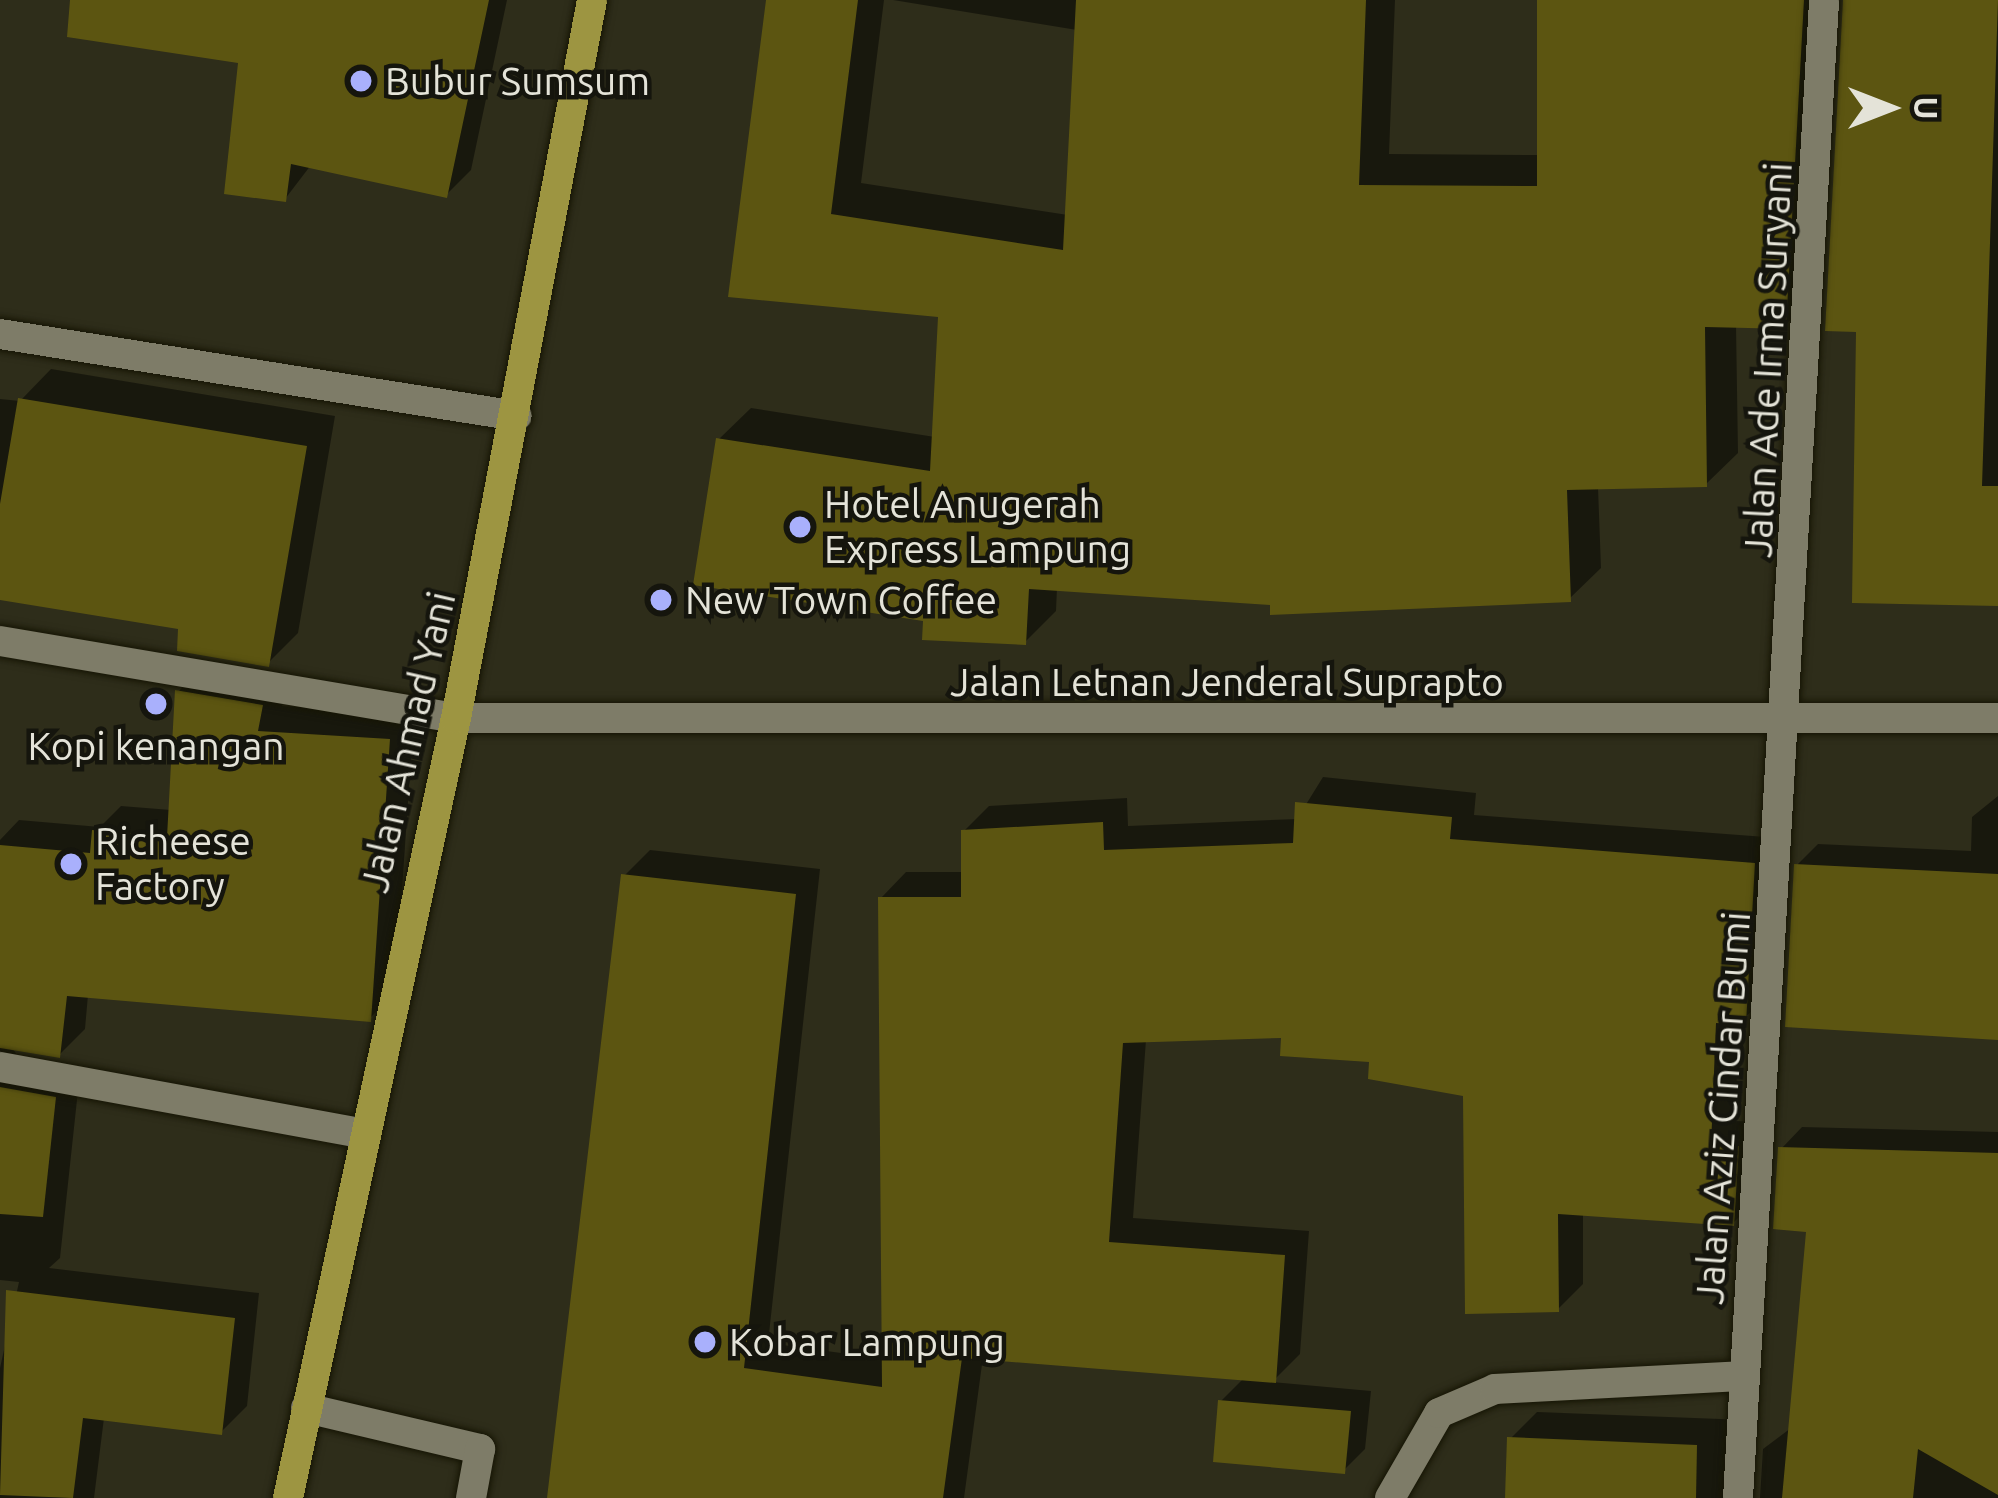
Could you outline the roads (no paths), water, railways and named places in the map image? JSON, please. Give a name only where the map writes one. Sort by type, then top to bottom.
[{"type":"main road","name":"Jalan Ahmad Yani","points":[[288,1498],[359,1132],[456,718],[518,416],[592,0]]},
{"type":"street","name":"Jalan Ade Irma Suryani","points":[[1789,723],[1824,0]]},
{"type":"street","points":[[0,334],[518,416]]},
{"type":"street","name":"Jalan Letnan Jenderal Suprapto","points":[[0,641],[456,718],[1789,723],[1998,718]]},
{"type":"street","name":"Jalan Aziz Cindar Bumi","points":[[1738,1498],[1789,723]]},
{"type":"street","points":[[0,1067],[359,1132]]},
{"type":"street","points":[[1390,1498],[1439,1413],[1496,1389],[1745,1376]]},
{"type":"street","points":[[305,1408],[480,1449],[471,1498]]},
{"type":"place","name":"Bubur Sumsum","points":[[361,81]]},
{"type":"place","name":"Hotel Anugerah Express Lampung","points":[[800,527]]},
{"type":"place","name":"New Town Coffee","points":[[661,600]]},
{"type":"place","name":"Kopi kenangan","points":[[156,704]]},
{"type":"place","name":"Richeese Factory","points":[[71,864]]},
{"type":"place","name":"Kobar Lampung","points":[[705,1342]]}]
